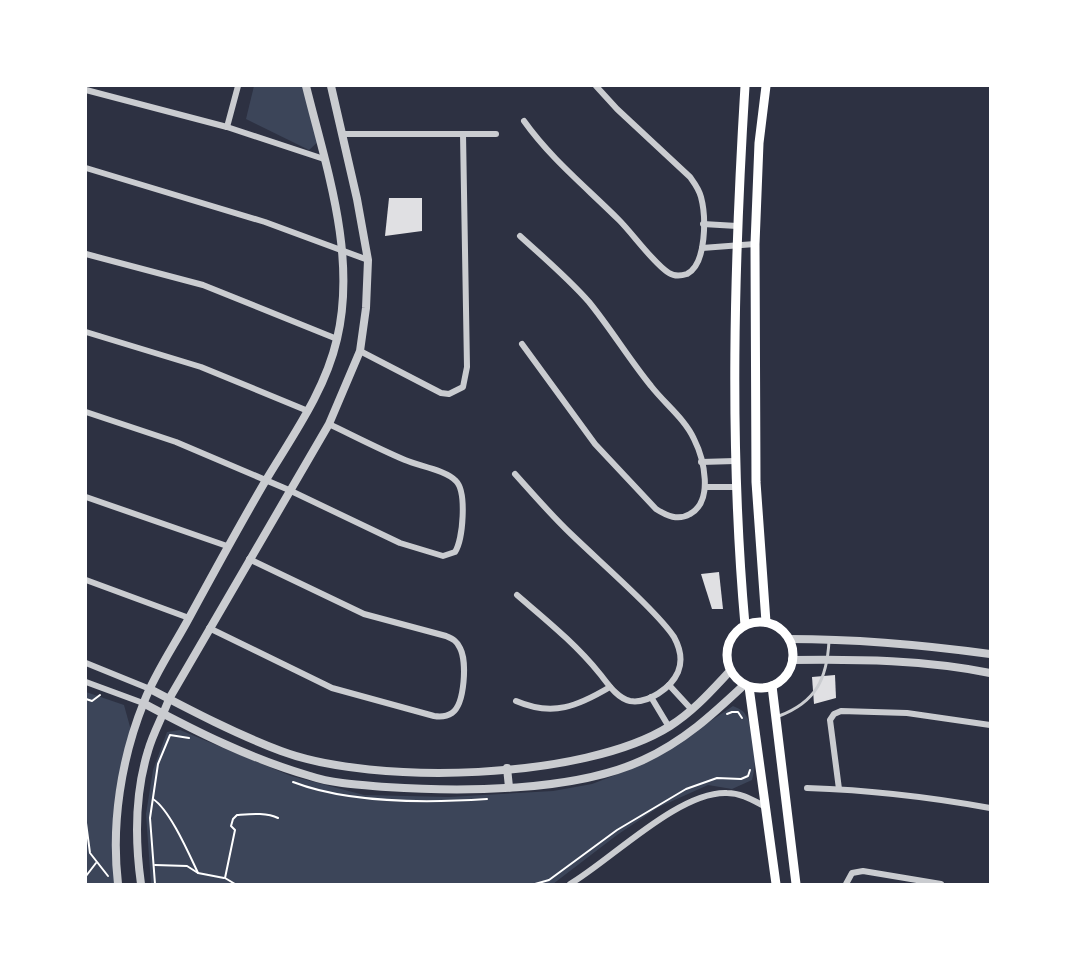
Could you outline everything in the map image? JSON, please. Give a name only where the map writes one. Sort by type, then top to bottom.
[{"type":"main road","points":[[745,86],[737,226],[734,373],[736,487],[745,625]]},
{"type":"main road","points":[[765,86],[759,143],[755,244],[755,375],[756,482],[766,622]]},
{"type":"main road","points":[[742,140],[759,143]]},
{"type":"main road","points":[[734,373],[755,375]]},
{"type":"main road","points":[[766,622],[779,628],[789,639],[792,660],[789,671],[782,680],[772,686],[761,688],[747,686],[730,670],[726,658],[728,645],[735,633],[745,625],[766,622]]},
{"type":"main road","points":[[747,686],[776,885]]},
{"type":"main road","points":[[772,686],[796,885]]},
{"type":"street","points":[[227,127],[238,86]]},
{"type":"street","points":[[118,882],[118,809],[122,774],[143,703],[227,546],[308,411],[325,377],[337,339],[344,298],[343,251],[306,86]]},
{"type":"street","points":[[141,885],[138,808],[141,776],[149,748],[169,699],[329,424],[360,351],[366,308],[368,260],[331,86]]},
{"type":"street","points":[[524,121],[552,157],[619,220],[668,273],[682,276],[691,272],[698,264],[702,248],[703,224],[700,196],[690,177],[617,109],[597,86]]},
{"type":"street","points":[[86,90],[227,127],[324,159]]},
{"type":"street","points":[[343,134],[496,134]]},
{"type":"street","points":[[360,351],[441,393],[449,394],[463,387],[467,367],[463,134]]},
{"type":"street","points":[[86,168],[254,219],[368,260]]},
{"type":"street","points":[[703,224],[737,226]]},
{"type":"street","points":[[520,236],[589,302],[650,385],[687,427],[699,451],[705,487],[702,502],[696,511],[676,518],[656,509],[595,444],[522,344]]},
{"type":"street","points":[[702,248],[755,244]]},
{"type":"street","points":[[86,254],[203,285],[337,339]]},
{"type":"street","points":[[86,332],[201,367],[308,411]]},
{"type":"street","points":[[86,412],[176,442],[289,490],[400,543],[443,556],[455,552],[461,539],[463,496],[456,480],[406,461],[329,424]]},
{"type":"street","points":[[701,462],[735,461]]},
{"type":"street","points":[[515,474],[569,532],[616,575],[674,636],[680,649],[681,662],[678,673],[661,692],[639,701],[629,700],[610,687],[582,654],[518,595]]},
{"type":"street","points":[[705,487],[736,487]]},
{"type":"street","points":[[86,497],[227,546]]},
{"type":"street","points":[[209,628],[332,688],[434,716],[443,717],[451,714],[459,704],[465,667],[463,653],[456,641],[446,636],[364,614],[249,559]]},
{"type":"street","points":[[86,580],[189,618]]},
{"type":"street","points":[[789,639],[829,639],[948,648],[990,654]]},
{"type":"street","points":[[792,660],[945,666],[990,673]]},
{"type":"street","points":[[86,663],[150,689],[282,751],[318,761],[431,773],[546,766],[588,758],[633,743],[669,727],[692,710],[730,670]]},
{"type":"street","points":[[86,682],[143,703],[208,737],[312,777],[359,785],[432,790],[549,784],[584,778],[641,761],[679,741],[703,724],[747,686]]},
{"type":"street","points":[[669,685],[692,710]]},
{"type":"street","points":[[516,701],[540,710],[554,709],[577,704],[610,687]]},
{"type":"street","points":[[651,697],[669,727]]},
{"type":"street","points":[[839,789],[830,720],[834,714],[841,711],[907,714],[990,725]]},
{"type":"street","points":[[507,768],[509,787]]},
{"type":"street","points":[[431,773],[432,790]]},
{"type":"street","points":[[807,789],[839,789],[950,801],[990,808]]},
{"type":"street","points":[[570,885],[649,827],[694,801],[713,794],[728,793],[744,796],[766,807]]},
{"type":"street","points":[[846,885],[852,873],[863,871],[941,885]]},
{"type":"lane","points":[[777,717],[799,707],[822,681],[828,660],[829,639]]},
{"type":"path","points":[[86,699],[92,701],[107,690]]},
{"type":"path","points":[[155,885],[150,818],[158,764],[170,735]]},
{"type":"path","points":[[153,800],[159,803],[177,831],[198,873]]},
{"type":"path","points":[[225,878],[235,830],[231,826],[233,819],[237,815],[249,814],[271,814],[278,818]]},
{"type":"path","points":[[86,823],[90,853],[106,875],[118,882]]},
{"type":"path","points":[[86,876],[96,863]]},
{"type":"path","points":[[155,865],[187,866],[198,873],[225,878],[235,885]]},
{"type":"shaded area","points":[[254,86],[305,86],[319,141],[309,150],[246,119]]},
{"type":"shaded area","points":[[86,692],[124,705],[132,734],[116,808],[118,884],[86,884]]},
{"type":"shaded area","points":[[733,706],[744,713],[752,729],[755,764],[752,780],[732,789],[708,785],[659,807],[617,835],[553,884],[151,884],[146,814],[153,770],[167,732],[180,730],[291,776],[364,795],[449,797],[553,791],[592,784],[631,769],[667,750]]},
{"type":"building","points":[[389,198],[422,198],[422,231],[385,236]]},
{"type":"building","points":[[719,572],[723,609],[712,609],[701,574]]},
{"type":"building","points":[[835,675],[836,698],[814,704],[812,677]]}]
